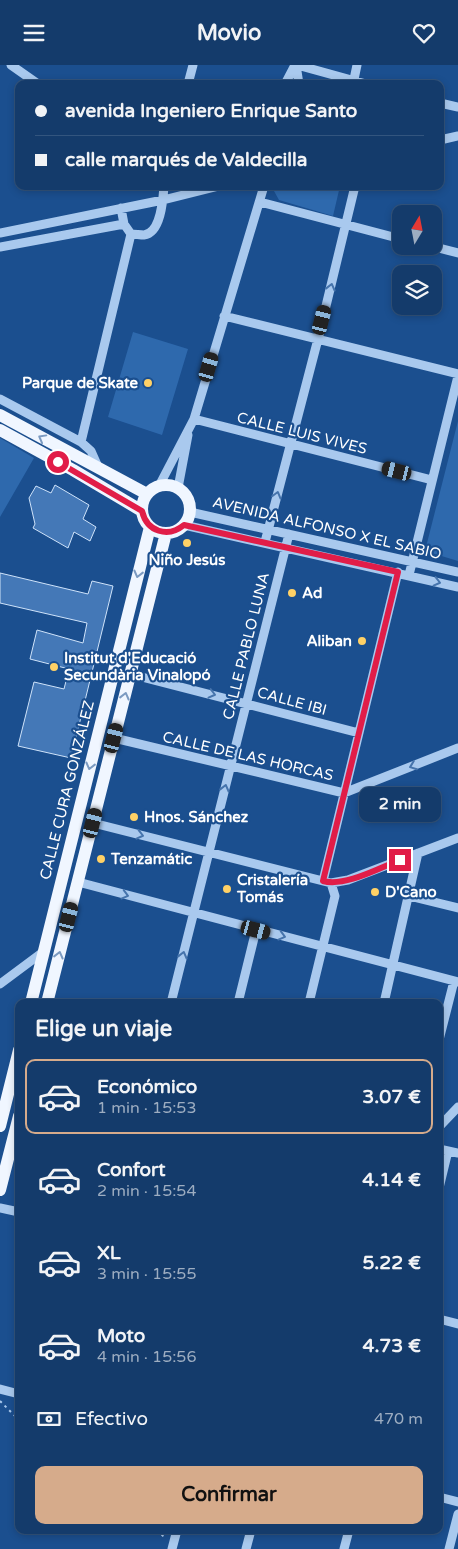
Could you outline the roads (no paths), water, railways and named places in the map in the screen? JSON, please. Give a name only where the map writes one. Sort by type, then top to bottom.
[{"type":"main road","points":[[0,415],[147,494]]},
{"type":"main road","points":[[0,430],[142,511]]},
{"type":"main road","points":[[166,485],[178,488],[190,503],[190,512],[184,525],[172,532],[166,533],[150,527],[143,517],[142,511],[142,505],[147,494],[159,486],[166,485]]},
{"type":"main road","name":"CALLE CURA GONZÁLEZ","points":[[32,999],[150,527]]},
{"type":"main road","points":[[49,999],[166,533]]},
{"type":"main road","points":[[0,1126],[15,1067]]},
{"type":"main road","points":[[0,1191],[15,1132]]},
{"type":"street","points":[[11,65],[32,80]]},
{"type":"street","points":[[26,76],[29,65]]},
{"type":"street","points":[[189,80],[193,65]]},
{"type":"street","points":[[296,65],[347,80]]},
{"type":"street","points":[[287,80],[296,65]]},
{"type":"street","points":[[296,65],[298,80]]},
{"type":"street","points":[[354,80],[357,65]]},
{"type":"street","points":[[444,104],[458,107]]},
{"type":"street","points":[[444,139],[458,136]]},
{"type":"street","points":[[121,208],[124,224],[132,234],[145,235],[154,229],[160,216],[164,190]]},
{"type":"street","points":[[0,233],[203,190]]},
{"type":"street","points":[[159,486],[166,475],[178,446],[194,419],[263,190]]},
{"type":"street","points":[[265,542],[318,339],[354,190]]},
{"type":"street","points":[[260,202],[392,237]]},
{"type":"street","points":[[0,247],[124,224]]},
{"type":"street","points":[[81,442],[132,234]]},
{"type":"street","points":[[442,249],[458,253]]},
{"type":"street","points":[[224,316],[458,375],[409,575]]},
{"type":"street","points":[[0,399],[81,442],[91,451],[99,469]]},
{"type":"street","name":"CALLE LUIS VIVES","points":[[194,419],[432,480]]},
{"type":"street","points":[[178,488],[188,432]]},
{"type":"street","name":"AVENIDA ALFONSO X EL SABIO","points":[[190,512],[458,572]]},
{"type":"street","name":"AVENIDA ALFONSO X EL SABIO","points":[[184,525],[458,587]]},
{"type":"street","name":"CALLE PABLO LUNA","points":[[173,999],[288,534]]},
{"type":"street","points":[[310,999],[336,896],[327,882],[344,793],[398,572]]},
{"type":"street","name":"CALLE IBI","points":[[130,674],[359,733]]},
{"type":"street","name":"CALLE DE LAS HORCAS","points":[[114,738],[344,793],[458,749]]},
{"type":"street","points":[[93,823],[327,882],[348,880],[458,838]]},
{"type":"street","points":[[385,999],[418,853]]},
{"type":"street","points":[[78,882],[456,982],[443,1026]]},
{"type":"street","points":[[409,896],[458,908]]},
{"type":"street","points":[[239,999],[256,930]]},
{"type":"street","points":[[0,984],[43,952]]},
{"type":"street","points":[[443,1123],[458,1107]]},
{"type":"street","points":[[443,1150],[458,1153]]},
{"type":"street","points":[[0,1207],[15,1211]]},
{"type":"street","points":[[443,1320],[458,1324]]},
{"type":"street","points":[[0,1389],[15,1393]]},
{"type":"street","points":[[443,1498],[458,1502]]},
{"type":"street","points":[[450,1549],[458,1514]]},
{"type":"street","points":[[172,1549],[176,1534]]},
{"type":"street","points":[[246,1549],[250,1534]]},
{"type":"street","points":[[344,1549],[348,1534]]},
{"type":"place","name":"Parque de Skate","points":[[148,383]]},
{"type":"place","name":"Niño Jesús","points":[[187,543]]},
{"type":"place","name":"Ad","points":[[292,593]]},
{"type":"place","name":"Aliban","points":[[362,641]]},
{"type":"place","name":"Institut d'Educació Secundària Vinalopó","points":[[54,667]]},
{"type":"place","name":"Hnos. Sánchez","points":[[134,817]]},
{"type":"place","name":"Tenzamátic","points":[[101,859]]},
{"type":"place","name":"Cristalería Tomás","points":[[227,889]]},
{"type":"place","name":"D'Cano","points":[[375,892]]}]
